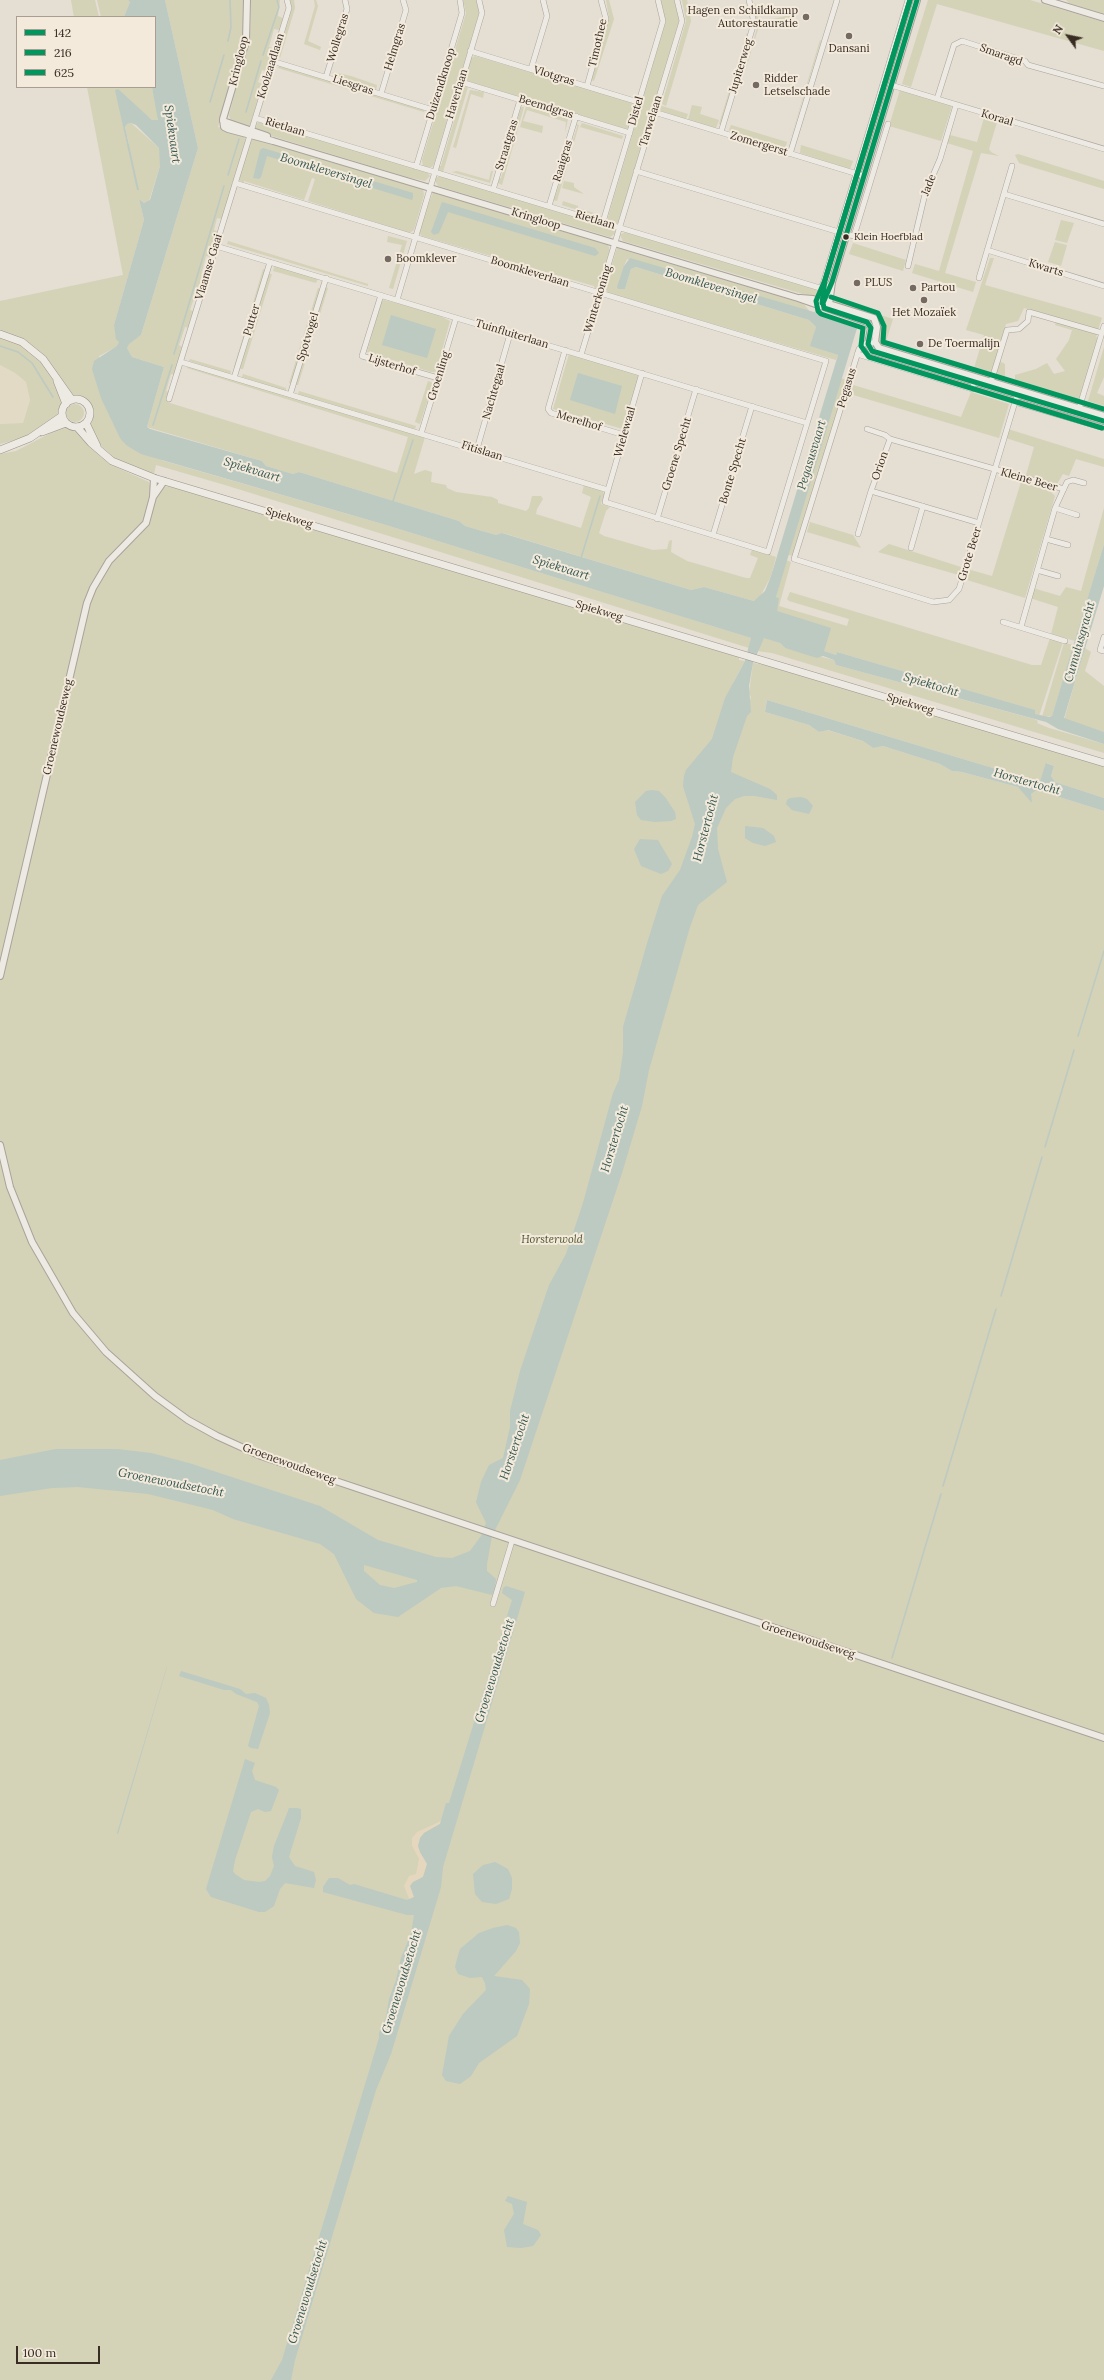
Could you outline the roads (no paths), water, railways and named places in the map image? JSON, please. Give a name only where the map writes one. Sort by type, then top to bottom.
[{"type":"main road","points":[[0,334],[22,342],[43,359],[69,402]]},
{"type":"main road","points":[[62,416],[66,423],[77,427],[86,423],[89,415],[87,406],[81,400],[69,402]]},
{"type":"main road","points":[[38,434],[62,416],[69,402]]},
{"type":"main road","points":[[0,450],[15,446],[38,434],[66,423]]},
{"type":"main road","name":"Spiekweg","points":[[86,423],[99,451]]},
{"type":"main road","name":"Spiekweg","points":[[77,427],[99,451],[120,466],[154,478],[1104,763]]},
{"type":"street","name":"Kringloop","points":[[247,0],[246,41],[223,121],[250,133],[267,136],[273,140],[798,298],[874,318],[877,327],[875,342]]},
{"type":"street","name":"Koolzaadlaan","points":[[250,133],[289,8],[287,0]]},
{"type":"street","name":"Wollegras","points":[[326,77],[347,9],[345,0]]},
{"type":"street","name":"Helmgras","points":[[381,94],[406,10],[403,0]]},
{"type":"street","name":"Duizendknoop","points":[[416,167],[462,13],[460,0]]},
{"type":"street","name":"Haverlaan","points":[[397,300],[414,237],[482,13],[479,0]]},
{"type":"street","points":[[531,69],[547,16],[543,0]]},
{"type":"street","name":"Timothee","points":[[587,86],[606,19],[602,0]]},
{"type":"street","name":"Distel","points":[[603,222],[663,21],[658,0]]},
{"type":"street","name":"Tarwelaan","points":[[615,243],[682,21],[677,0]]},
{"type":"street","name":"Jupiterweg","points":[[721,132],[754,23],[749,0]]},
{"type":"street","points":[[790,154],[837,0]]},
{"type":"street","name":"Rietlaan","points":[[255,118],[603,222],[816,288],[823,284],[908,0]]},
{"type":"street","points":[[825,305],[916,0]]},
{"type":"street","points":[[1045,0],[1062,2],[1104,18]]},
{"type":"street","name":"Smaragd","points":[[937,99],[954,45],[962,41],[1025,61],[1028,65],[1104,86]]},
{"type":"street","name":"Vlotgras","points":[[470,51],[638,102]]},
{"type":"street","name":"Liesgras","points":[[272,61],[433,110]]},
{"type":"street","name":"Beemdgras","points":[[461,82],[630,133]]},
{"type":"street","name":"Koraal","points":[[891,85],[1104,149]]},
{"type":"street","name":"Straatgras","points":[[493,190],[520,100]]},
{"type":"street","name":"Jade","points":[[908,266],[925,194],[940,159],[956,105]]},
{"type":"street","name":"Zomergerst","points":[[654,112],[864,176]]},
{"type":"street","name":"Raaigras","points":[[549,206],[576,116]]},
{"type":"street","points":[[846,234],[854,236],[888,124]]},
{"type":"street","name":"Vlaamse Gaai","points":[[169,399],[250,133]]},
{"type":"street","points":[[877,133],[885,136]]},
{"type":"street","points":[[979,278],[1012,166]]},
{"type":"street","points":[[636,171],[839,232]]},
{"type":"street","name":"Boomkleverlaan","points":[[235,183],[826,360],[807,423]]},
{"type":"street","points":[[1004,194],[1104,224]]},
{"type":"street","name":"Winterkoning","points":[[581,355],[615,243]]},
{"type":"street","name":"Tuinfluiterlaan","points":[[216,246],[807,423]]},
{"type":"street","name":"Kwarts","points":[[987,250],[1104,286]]},
{"type":"street","name":"Putter","points":[[234,378],[270,262]]},
{"type":"street","name":"Spotvogel","points":[[290,395],[326,278]]},
{"type":"street","name":"Lijsterhof","points":[[381,295],[362,356],[438,378]]},
{"type":"street","name":"Kringloop","points":[[825,305],[866,322],[871,328],[868,344]]},
{"type":"street","points":[[991,382],[1008,330],[1019,329],[1028,321],[1029,312],[1102,333]]},
{"type":"street","name":"Groenling","points":[[421,434],[456,318]]},
{"type":"street","points":[[1078,411],[1104,326]]},
{"type":"street","name":"Nachtegaal","points":[[477,449],[510,334]]},
{"type":"street","points":[[875,342],[879,348],[975,380],[1104,428]]},
{"type":"street","name":"Pegasus","points":[[794,559],[857,354],[864,344],[875,342]]},
{"type":"street","points":[[868,344],[872,351],[975,380],[991,382],[1017,396],[1104,416]]},
{"type":"street","name":"Merelhof","points":[[565,350],[548,409],[551,412],[624,435]]},
{"type":"street","points":[[857,354],[972,389],[975,380]]},
{"type":"street","name":"Fitislaan","points":[[181,362],[421,434],[477,449],[608,490]]},
{"type":"street","name":"Wielewaal","points":[[608,490],[642,373]]},
{"type":"street","name":"Groene Specht","points":[[657,519],[696,390]]},
{"type":"street","name":"Grote Beer","points":[[794,559],[933,602],[948,600],[959,589],[1017,396]]},
{"type":"street","name":"Bonte Specht","points":[[713,535],[752,406]]},
{"type":"street","points":[[1078,411],[1104,421]]},
{"type":"street","points":[[608,490],[605,502],[768,552],[807,423]]},
{"type":"street","points":[[867,429],[885,435],[890,439]]},
{"type":"street","name":"Orion","points":[[979,523],[871,491],[890,439],[995,470]]},
{"type":"street","name":"Kleine Beer","points":[[995,470],[1064,489]]},
{"type":"street","name":"Groenewoudseweg","points":[[0,976],[87,603],[92,588],[109,560],[146,523],[153,497],[154,478]]},
{"type":"street","name":"Kleine Beer","points":[[1021,627],[1055,508],[1067,482],[1073,480],[1084,483]]},
{"type":"street","name":"Groenewoudseweg","points":[[153,497],[164,481]]},
{"type":"street","points":[[858,534],[871,491]]},
{"type":"street","points":[[911,548],[923,506]]},
{"type":"street","name":"Kleine Beer","points":[[1055,508],[1077,514]]},
{"type":"street","points":[[1046,539],[1068,545]]},
{"type":"street","points":[[1037,570],[1058,576]]},
{"type":"street","points":[[1003,622],[1065,641]]},
{"type":"street","points":[[1104,637],[1100,650],[1104,652]]},
{"type":"street","name":"Groenewoudseweg","points":[[0,1145],[10,1187],[18,1212],[39,1258],[73,1313],[106,1352],[157,1398],[217,1436],[261,1456],[1104,1738]]},
{"type":"street","points":[[493,1604],[512,1540]]},
{"type":"water","points":[[128,0],[165,0],[198,148],[141,335],[129,344],[127,348],[132,357],[164,367],[147,427],[150,429],[262,461],[266,466],[293,474],[299,472],[459,521],[465,526],[496,535],[502,533],[691,590],[704,587],[754,601],[765,591],[771,576],[838,355],[810,346],[816,327],[809,320],[636,267],[631,269],[625,289],[618,289],[617,287],[624,266],[630,258],[858,325],[776,597],[779,598],[777,611],[831,628],[824,651],[836,655],[837,652],[1035,710],[1035,714],[1049,717],[1052,716],[1104,544],[1104,586],[1064,718],[1104,732],[1104,744],[1058,729],[1046,722],[836,665],[834,660],[823,656],[817,658],[785,648],[780,643],[764,638],[753,663],[749,686],[751,712],[747,716],[733,757],[731,772],[770,789],[777,795],[777,800],[755,796],[744,796],[735,799],[726,808],[717,828],[718,849],[727,882],[698,905],[690,927],[649,1070],[642,1106],[622,1173],[520,1480],[492,1536],[487,1571],[496,1579],[495,1589],[492,1595],[456,1586],[441,1588],[398,1617],[374,1613],[356,1599],[334,1554],[320,1544],[233,1519],[213,1510],[148,1494],[78,1487],[52,1488],[0,1496],[0,1460],[56,1449],[117,1449],[151,1453],[189,1463],[320,1506],[378,1540],[436,1557],[452,1558],[470,1551],[481,1536],[486,1523],[476,1502],[481,1482],[489,1465],[503,1458],[510,1427],[510,1411],[520,1371],[549,1285],[566,1254],[583,1203],[613,1093],[619,1080],[623,1053],[623,1027],[648,940],[662,896],[680,870],[692,837],[695,824],[683,786],[684,776],[686,770],[712,739],[725,698],[745,661],[751,638],[386,525],[141,454],[126,445],[120,438],[101,398],[92,369],[94,361],[117,346],[119,342],[116,339],[114,325],[144,220],[139,199],[144,203],[150,200],[160,166],[159,148],[136,125],[131,123],[127,124],[125,127],[139,190],[137,190],[115,90],[118,89],[152,120],[158,120],[152,88],[156,88],[156,16],[124,16],[130,2]],"holes":[[[364,1565],[417,1580],[417,1582],[394,1588],[380,1585],[364,1571]]]},
{"type":"water","name":"Boomkleversingel","points":[[263,148],[413,193],[412,200],[267,156],[261,177],[259,179],[253,178],[260,150]]},
{"type":"water","points":[[442,202],[595,248],[599,253],[595,256],[448,212],[439,233],[434,235],[431,232]]},
{"type":"water","points":[[391,315],[436,329],[427,358],[382,345]]},
{"type":"water","points":[[578,373],[622,386],[615,414],[570,400]]},
{"type":"water","name":"Horstertocht","points":[[767,700],[1036,781],[1040,781],[1046,763],[1054,766],[1051,776],[1055,782],[1104,798],[1104,811],[1037,790],[1031,794],[1032,803],[1018,787],[962,772],[952,771],[940,764],[883,746],[873,748],[863,741],[828,730],[819,732],[809,725],[765,712]]},
{"type":"water","points":[[646,791],[659,791],[665,797],[675,812],[676,819],[671,821],[655,822],[641,820],[637,815],[635,802]]},
{"type":"water","points":[[801,797],[807,799],[813,806],[809,814],[792,810],[786,804],[787,800],[790,798]]},
{"type":"water","points":[[745,826],[763,828],[774,836],[776,842],[765,846],[753,843],[745,838]]},
{"type":"water","points":[[640,839],[658,840],[672,864],[668,871],[661,874],[641,866],[634,849]]},
{"type":"water","name":"Groenewoudsetocht","points":[[506,1586],[525,1592],[443,1867],[441,1887],[391,2054],[376,2090],[295,2360],[291,2380],[271,2380],[282,2360],[379,2038],[379,2033],[386,2017],[389,1999],[396,1980],[401,1958],[411,1934],[414,1915],[407,1915],[323,1892],[323,1887],[329,1878],[338,1878],[350,1885],[354,1884],[407,1900],[414,1897],[410,1886],[413,1882],[423,1877],[427,1864],[418,1846],[420,1838],[424,1833],[440,1824],[446,1803],[449,1803],[512,1600],[502,1593],[503,1588]]},
{"type":"water","points":[[167,1666],[118,1834],[117,1833]]},
{"type":"water","points":[[181,1671],[240,1689],[246,1694],[255,1693],[266,1698],[270,1713],[258,1749],[248,1746],[259,1706],[257,1702],[236,1694],[231,1690],[224,1690],[179,1676]]},
{"type":"water","points":[[245,1759],[255,1763],[252,1771],[255,1780],[276,1787],[279,1790],[271,1811],[265,1812],[258,1809],[251,1812],[235,1860],[233,1871],[244,1880],[259,1882],[265,1881],[270,1876],[274,1866],[272,1857],[274,1846],[289,1808],[297,1808],[301,1809],[301,1818],[289,1857],[295,1866],[314,1872],[316,1880],[314,1888],[285,1883],[280,1889],[274,1906],[265,1912],[259,1912],[211,1897],[206,1889]]},
{"type":"water","points":[[495,1862],[508,1869],[512,1878],[512,1889],[509,1899],[496,1904],[482,1902],[475,1894],[473,1874],[483,1865]]},
{"type":"water","points":[[507,1925],[516,1928],[519,1932],[520,1943],[516,1951],[494,1976],[522,1980],[530,1989],[529,2004],[517,2036],[479,2063],[471,2076],[460,2084],[446,2081],[442,2075],[449,2036],[463,2014],[486,1990],[482,1977],[470,1978],[458,1974],[455,1967],[460,1949],[479,1933]]},
{"type":"water","points":[[508,2196],[527,2202],[523,2224],[538,2230],[541,2235],[533,2246],[521,2248],[507,2247],[504,2230],[514,2214],[512,2204],[505,2201]]},
{"type":"waterway","points":[[228,41],[231,27],[230,0]]},
{"type":"waterway","points":[[263,55],[279,7],[277,0]]},
{"type":"waterway","points":[[210,102],[224,55]]},
{"type":"waterway","points":[[246,112],[261,61]]},
{"type":"waterway","points":[[228,175],[239,139]]},
{"type":"waterway","points":[[174,354],[224,186]]},
{"type":"waterway","points":[[0,346],[18,352],[32,363],[53,397]]},
{"type":"waterway","points":[[153,425],[172,365]]},
{"type":"waterway","points":[[393,501],[413,440]]},
{"type":"waterway","points":[[581,558],[600,496]]},
{"type":"waterway","points":[[1078,1036],[1104,951]]},
{"type":"waterway","points":[[1045,1147],[1074,1050]]},
{"type":"waterway","points":[[1001,1296],[1042,1157]]},
{"type":"waterway","points":[[943,1486],[996,1309]]},
{"type":"waterway","points":[[892,1658],[941,1494]]},
{"type":"place","name":"Hagen en Schildkamp Autorestauratie","points":[[806,17]]},
{"type":"place","name":"Dansani","points":[[849,36]]},
{"type":"place","name":"Ridder Letselschade","points":[[756,85]]},
{"type":"place","name":"Klein Hoefblad","points":[[846,237]]},
{"type":"place","name":"Boomklever","points":[[388,259]]},
{"type":"place","name":"PLUS","points":[[857,283]]},
{"type":"place","name":"Partou","points":[[913,288]]},
{"type":"place","name":"Het Mozaïek","points":[[924,300]]},
{"type":"place","name":"De Toermalijn","points":[[920,344]]},
{"type":"water label","name":"Spiekvaart","points":[[172,134]]},
{"type":"water label","name":"Pegasusvaart","points":[[812,455]]},
{"type":"water label","name":"Spiekvaart","points":[[252,470]]},
{"type":"water label","name":"Spiekvaart","points":[[561,568]]},
{"type":"water label","name":"Cumulusgracht","points":[[1080,642]]},
{"type":"water label","name":"Spiektocht","points":[[931,685]]},
{"type":"park label","name":"Horsterwold","points":[[552,1240]]}]
